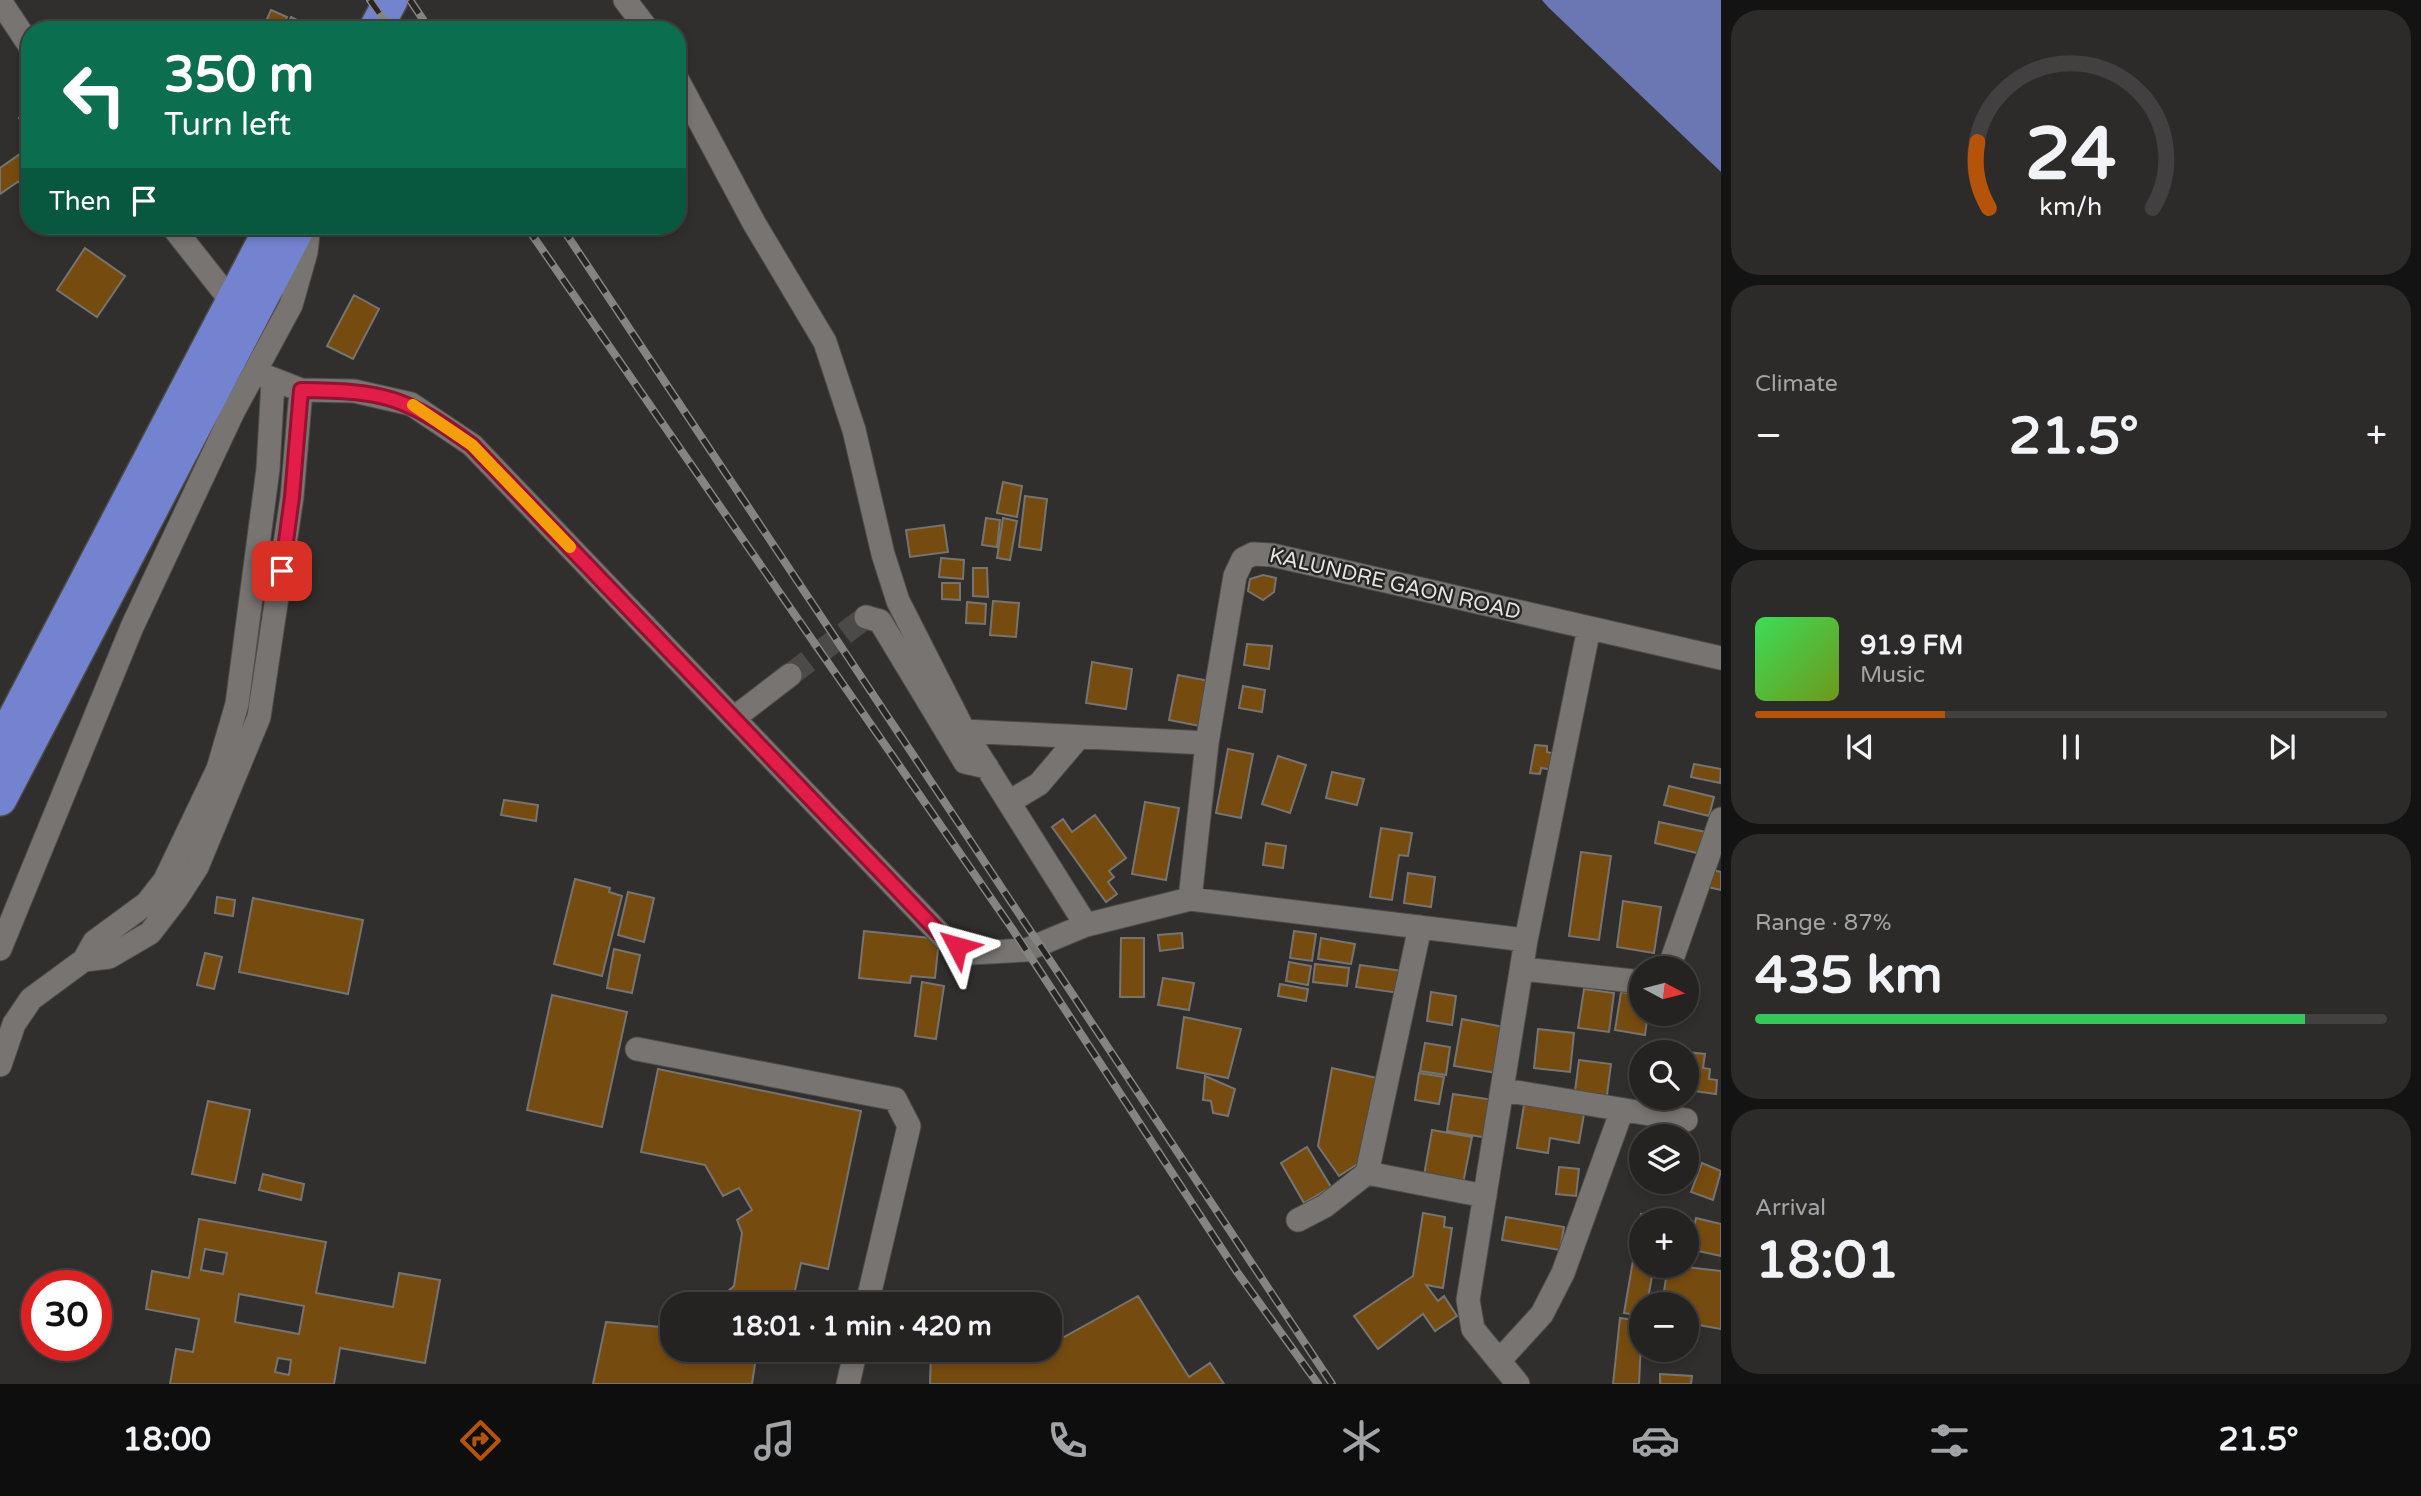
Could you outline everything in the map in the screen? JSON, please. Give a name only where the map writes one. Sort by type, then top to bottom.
[{"type":"highway","points":[[380,21],[391,0]]},
{"type":"highway","points":[[406,21],[416,0]]},
{"type":"highway","points":[[0,799],[203,441],[250,323],[270,235]]},
{"type":"highway","points":[[0,746],[250,323],[294,235]]},
{"type":"street","points":[[625,0],[641,21]]},
{"type":"street","points":[[0,1],[21,32]]},
{"type":"street","points":[[686,96],[754,223],[825,342],[854,430],[883,554],[898,601],[964,731],[1086,925]]},
{"type":"street","points":[[0,1065],[14,1024],[31,999],[84,960],[94,942],[147,903],[165,880],[218,769],[230,736],[261,528],[264,377],[250,323],[179,235]]},
{"type":"street","points":[[250,323],[291,304],[306,252],[308,235]]},
{"type":"street","points":[[264,377],[301,390],[354,391],[411,404],[472,445],[944,938],[971,953],[1026,950],[1086,925],[1190,899],[1526,940]]},
{"type":"street","points":[[0,949],[132,627],[203,441],[264,377]]},
{"type":"street","points":[[84,960],[108,957],[150,933],[177,898],[197,867],[259,717],[292,497],[301,390]]},
{"type":"street","name":"KALUNDRE GAON ROAD","points":[[1190,899],[1207,743],[1235,576],[1243,559],[1253,554],[1272,555],[1721,658]]},
{"type":"street","points":[[866,617],[880,621],[965,762],[986,766]]},
{"type":"street","points":[[1518,1384],[1473,1329],[1468,1300],[1526,940],[1589,628]]},
{"type":"street","points":[[734,718],[790,675]]},
{"type":"street","points":[[964,731],[1207,743]]},
{"type":"street","points":[[1009,802],[1039,784],[1079,737]]},
{"type":"street","points":[[1673,956],[1721,819]]},
{"type":"street","points":[[1298,1220],[1325,1206],[1367,1173],[1420,927]]},
{"type":"street","points":[[1523,969],[1629,981]]},
{"type":"street","points":[[637,1049],[895,1099],[909,1126],[870,1292]]},
{"type":"street","points":[[1503,1090],[1686,1119]]},
{"type":"street","points":[[1499,1361],[1542,1314],[1563,1273],[1622,1110]]},
{"type":"street","points":[[1367,1173],[1485,1196]]},
{"type":"street","points":[[848,1384],[853,1362]]},
{"type":"water","points":[[1542,0],[1721,0],[1721,172],[1548,7]]},
{"type":"building","points":[[271,10],[287,17],[285,21],[266,21]]},
{"type":"building","points":[[21,153],[21,184],[19,181],[0,194],[0,168]]},
{"type":"building","points":[[85,248],[125,276],[97,317],[57,290]]},
{"type":"building","points":[[354,295],[379,309],[353,359],[327,346]]},
{"type":"building","points":[[1003,482],[1022,486],[1017,517],[997,513]]},
{"type":"building","points":[[1025,496],[1047,499],[1041,550],[1019,547]]},
{"type":"building","points":[[986,518],[1000,520],[997,547],[982,545]]},
{"type":"building","points":[[1003,518],[1017,521],[1010,560],[997,558]]},
{"type":"building","points":[[944,525],[948,552],[910,557],[906,530]]},
{"type":"building","points":[[941,558],[964,560],[963,579],[939,577]]},
{"type":"building","points":[[973,568],[987,568],[988,597],[973,596]]},
{"type":"building","points":[[1263,575],[1276,578],[1274,592],[1263,600],[1248,591],[1250,579]]},
{"type":"building","points":[[942,583],[960,583],[960,600],[942,599]]},
{"type":"building","points":[[993,601],[1019,603],[1016,637],[990,635]]},
{"type":"building","points":[[967,602],[986,604],[985,624],[966,623]]},
{"type":"building","points":[[1247,644],[1272,646],[1269,669],[1244,665]]},
{"type":"building","points":[[1092,662],[1132,669],[1126,709],[1086,703]]},
{"type":"building","points":[[1178,675],[1209,681],[1200,726],[1169,720]]},
{"type":"building","points":[[1243,686],[1265,690],[1262,712],[1239,708]]},
{"type":"building","points":[[1535,745],[1547,746],[1547,752],[1556,754],[1554,770],[1541,768],[1540,774],[1530,773]]},
{"type":"building","points":[[1228,749],[1253,754],[1241,818],[1216,813]]},
{"type":"building","points":[[1278,756],[1306,765],[1290,813],[1262,804]]},
{"type":"building","points":[[1694,764],[1721,769],[1720,783],[1691,777]]},
{"type":"building","points":[[1332,772],[1364,779],[1357,805],[1326,798]]},
{"type":"building","points":[[1669,786],[1714,797],[1709,816],[1664,805]]},
{"type":"building","points":[[504,800],[538,805],[536,821],[501,815]]},
{"type":"building","points":[[1145,802],[1179,808],[1166,880],[1132,874]]},
{"type":"building","points":[[1095,815],[1126,858],[1109,871],[1114,877],[1108,882],[1117,894],[1106,902],[1052,827],[1063,819],[1072,832]]},
{"type":"building","points":[[1659,822],[1706,832],[1701,854],[1655,843]]},
{"type":"building","points":[[1381,828],[1412,833],[1408,856],[1399,855],[1392,900],[1370,897]]},
{"type":"building","points":[[1266,843],[1286,846],[1283,868],[1263,865]]},
{"type":"building","points":[[1581,852],[1611,856],[1599,940],[1569,936]]},
{"type":"building","points":[[1708,869],[1721,872],[1721,890],[1703,886]]},
{"type":"building","points":[[1408,873],[1435,877],[1431,907],[1404,903]]},
{"type":"building","points":[[575,879],[610,888],[609,892],[622,896],[602,976],[554,964]]},
{"type":"building","points":[[628,892],[654,898],[644,942],[618,935]]},
{"type":"building","points":[[217,897],[235,900],[233,916],[215,913]]},
{"type":"building","points":[[253,898],[363,920],[348,994],[239,972]]},
{"type":"building","points":[[1623,901],[1661,907],[1654,953],[1617,947]]},
{"type":"building","points":[[864,931],[939,939],[935,978],[911,976],[910,983],[859,978]]},
{"type":"building","points":[[1294,931],[1316,934],[1312,961],[1290,958]]},
{"type":"building","points":[[1182,933],[1183,948],[1160,951],[1158,935]]},
{"type":"building","points":[[1121,938],[1144,938],[1144,997],[1120,997]]},
{"type":"building","points":[[1321,938],[1355,944],[1351,964],[1318,959]]},
{"type":"building","points":[[614,949],[640,955],[632,993],[607,988]]},
{"type":"building","points":[[205,953],[222,957],[214,989],[197,985]]},
{"type":"building","points":[[1289,962],[1311,966],[1308,985],[1286,981]]},
{"type":"building","points":[[1315,964],[1349,968],[1347,986],[1313,982]]},
{"type":"building","points":[[1360,965],[1403,971],[1399,993],[1356,987]]},
{"type":"building","points":[[1163,978],[1194,983],[1189,1010],[1158,1005]]},
{"type":"building","points":[[922,982],[944,986],[936,1039],[915,1036]]},
{"type":"building","points":[[1280,984],[1308,989],[1306,1001],[1278,996]]},
{"type":"building","points":[[1584,989],[1614,993],[1609,1032],[1578,1028]]},
{"type":"building","points":[[1431,992],[1456,996],[1452,1025],[1427,1021]]},
{"type":"building","points":[[1621,992],[1629,993],[1629,1026],[1646,1026],[1645,1035],[1615,1030]]},
{"type":"building","points":[[552,995],[627,1012],[602,1127],[527,1110]]},
{"type":"building","points":[[1184,1017],[1241,1029],[1228,1078],[1177,1068]]},
{"type":"building","points":[[1462,1019],[1504,1027],[1497,1073],[1454,1066]]},
{"type":"building","points":[[1538,1029],[1574,1033],[1570,1072],[1534,1068]]},
{"type":"building","points":[[1425,1043],[1450,1047],[1446,1075],[1420,1071]]},
{"type":"building","points":[[1699,1053],[1705,1054],[1703,1068],[1710,1069],[1709,1079],[1717,1080],[1716,1094],[1699,1092]]},
{"type":"building","points":[[1579,1060],[1611,1064],[1606,1103],[1574,1099]]},
{"type":"building","points":[[1332,1068],[1377,1078],[1359,1163],[1339,1176],[1318,1146]]},
{"type":"building","points":[[658,1069],[861,1111],[828,1269],[801,1263],[795,1292],[727,1292],[734,1286],[742,1233],[737,1220],[752,1210],[739,1188],[723,1196],[705,1165],[641,1152]]},
{"type":"building","points":[[1419,1073],[1444,1077],[1439,1104],[1415,1100]]},
{"type":"building","points":[[1205,1076],[1235,1089],[1228,1116],[1213,1113],[1211,1101],[1203,1100]]},
{"type":"building","points":[[1453,1094],[1494,1100],[1488,1138],[1447,1131]]},
{"type":"building","points":[[208,1101],[250,1110],[235,1183],[192,1174]]},
{"type":"building","points":[[1524,1105],[1584,1114],[1579,1143],[1550,1138],[1548,1153],[1517,1148]]},
{"type":"building","points":[[1432,1130],[1472,1137],[1462,1189],[1423,1181]]},
{"type":"building","points":[[1307,1147],[1331,1187],[1304,1203],[1281,1163]]},
{"type":"building","points":[[1702,1163],[1721,1171],[1713,1200],[1696,1194],[1699,1194],[1699,1171]]},
{"type":"building","points":[[1559,1167],[1579,1169],[1576,1196],[1556,1194]]},
{"type":"building","points":[[263,1174],[304,1184],[301,1200],[259,1190]]},
{"type":"building","points":[[1423,1213],[1445,1217],[1444,1227],[1452,1228],[1443,1288],[1426,1285],[1438,1301],[1444,1296],[1457,1316],[1435,1331],[1423,1314],[1378,1349],[1354,1316],[1413,1276]]},
{"type":"building","points":[[1506,1217],[1564,1227],[1560,1250],[1502,1240]]},
{"type":"building","points":[[199,1219],[326,1242],[316,1293],[393,1307],[399,1273],[440,1280],[425,1363],[340,1348],[334,1384],[170,1384],[176,1349],[193,1352],[199,1319],[146,1309],[152,1271],[189,1278]],"holes":[[[205,1249],[227,1253],[223,1274],[201,1270]],[[239,1294],[304,1306],[299,1334],[235,1322]],[[278,1358],[291,1360],[289,1375],[275,1372]]]},
{"type":"building","points":[[1699,1219],[1721,1224],[1721,1256],[1699,1251]]},
{"type":"building","points":[[1699,1269],[1721,1271],[1721,1329],[1699,1325],[1699,1292],[1664,1292],[1666,1278],[1699,1278]]},
{"type":"building","points":[[1630,1278],[1652,1278],[1649,1292],[1629,1292],[1629,1314],[1624,1313]]},
{"type":"building","points":[[1138,1296],[1189,1377],[1210,1363],[1224,1384],[930,1384],[931,1362],[1062,1362],[1064,1337]]},
{"type":"building","points":[[1620,1318],[1629,1319],[1629,1362],[1640,1362],[1639,1384],[1613,1384]]},
{"type":"building","points":[[606,1322],[660,1327],[660,1362],[755,1362],[752,1384],[593,1384]]},
{"type":"building","points":[[1660,1374],[1692,1376],[1691,1384],[1660,1384]]},
{"type":"tunnel","points":[[790,675],[866,617]]},
{"type":"railway","points":[[370,0],[385,21]]},
{"type":"railway","points":[[410,0],[424,21]]},
{"type":"railway","points":[[532,235],[1013,930],[1237,1272],[1318,1384]]},
{"type":"railway","points":[[567,235],[1332,1384]]},
{"type":"slow traffic","points":[[413,405],[472,445],[570,547]]},
{"type":"route","points":[[282,571],[292,497],[301,390],[354,391],[411,404],[428,413],[472,445],[944,938],[957,946]]}]
